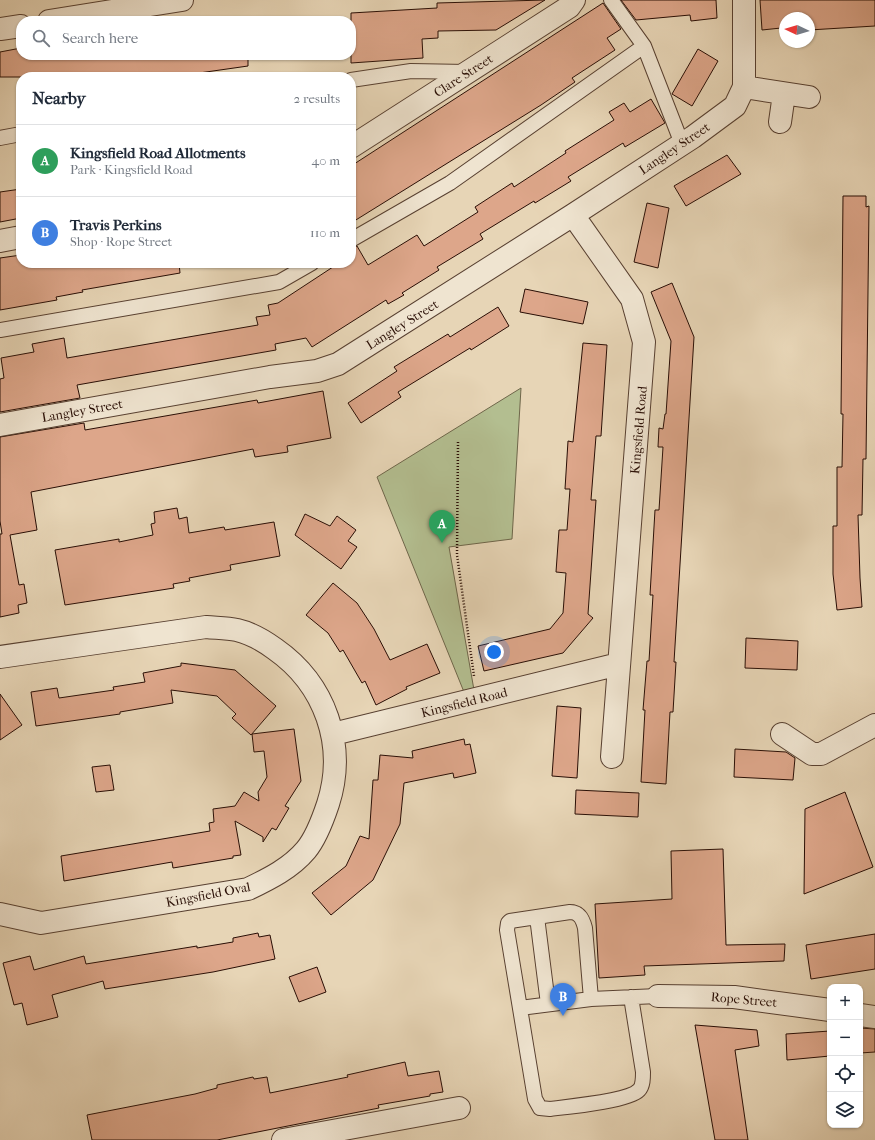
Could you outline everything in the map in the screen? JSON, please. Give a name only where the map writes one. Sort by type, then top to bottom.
[{"type":"street","points":[[81,16],[182,0]]},
{"type":"street","name":"Clare Street","points":[[356,144],[569,7],[574,0]]},
{"type":"street","points":[[744,0],[744,87],[784,94],[809,96]]},
{"type":"street","points":[[0,29],[16,27]]},
{"type":"street","name":"Langley Street","points":[[0,425],[270,377],[317,371],[338,364],[682,144],[735,106],[744,87]]},
{"type":"street","points":[[780,122],[784,94]]},
{"type":"street","name":"Kingsfield Road","points":[[573,215],[632,299],[644,342],[612,757]]},
{"type":"street","points":[[0,241],[16,238]]},
{"type":"street","name":"Kingsfield Oval","points":[[0,657],[206,627],[238,630],[264,642],[291,660],[309,680],[319,699],[333,734],[335,770],[332,790],[322,819],[306,850],[276,876],[248,889],[41,923],[0,914]]},
{"type":"street","name":"Kingsfield Road","points":[[333,734],[619,664]]},
{"type":"street","points":[[782,734],[812,754],[821,754],[875,725]]},
{"type":"street","name":"Rope Street","points":[[658,996],[734,997],[827,1010]]},
{"type":"street","points":[[863,1015],[875,1017]]},
{"type":"street","points":[[284,1140],[376,1132],[459,1108]]},
{"type":"lane","points":[[611,0],[644,46],[682,144]]},
{"type":"lane","points":[[356,237],[450,183],[644,46]]},
{"type":"lane","points":[[356,79],[411,71],[468,72]]},
{"type":"lane","points":[[0,138],[16,135]]},
{"type":"lane","points":[[0,330],[279,282],[303,268]]},
{"type":"lane","points":[[591,999],[585,928],[582,918],[574,912],[510,921],[507,926],[520,1008],[535,1099],[540,1108],[550,1109],[608,1101],[630,1095],[638,1090],[642,1084],[643,1072],[631,997]]},
{"type":"lane","points":[[536,917],[548,1004]]},
{"type":"lane","points":[[520,1008],[591,999],[658,996]]},
{"type":"path","points":[[458,442],[457,555],[477,698]]},
{"type":"green space","points":[[521,388],[512,539],[449,547],[474,690],[464,692],[377,477]]},
{"type":"building","points":[[545,0],[496,30],[438,31],[438,38],[422,39],[423,58],[351,63],[351,60],[356,60],[356,16],[351,16],[351,13],[437,8],[437,3]]},
{"type":"building","points":[[621,0],[716,0],[717,18],[691,21],[690,15],[636,20]]},
{"type":"building","points":[[760,0],[875,0],[875,26],[815,30],[815,12],[779,12],[779,28],[762,30]]},
{"type":"building","points":[[603,3],[621,29],[607,38],[615,50],[572,78],[575,82],[541,105],[356,220],[356,163]]},
{"type":"building","points":[[16,49],[16,60],[248,60],[248,66],[206,72],[16,72],[16,77],[0,77],[0,52]]},
{"type":"building","points":[[698,49],[718,61],[692,106],[672,94]]},
{"type":"building","points":[[651,99],[665,123],[625,147],[623,143],[568,177],[571,181],[535,203],[534,201],[480,234],[483,239],[437,267],[439,270],[402,293],[404,295],[388,304],[386,300],[312,347],[306,338],[275,344],[276,350],[77,385],[80,398],[0,412],[0,379],[4,378],[1,358],[34,352],[32,344],[64,338],[67,358],[258,325],[256,317],[270,315],[268,305],[278,303],[331,268],[356,268],[356,246],[368,265],[417,235],[424,246],[478,212],[475,207],[512,183],[514,187],[566,153],[565,151],[614,120],[609,112],[624,103],[630,112]]},
{"type":"building","points":[[727,155],[741,174],[686,206],[674,186]]},
{"type":"building","points":[[16,190],[16,219],[0,222],[0,192]]},
{"type":"building","points":[[843,196],[866,196],[866,207],[869,206],[866,459],[863,459],[862,515],[858,515],[862,607],[837,610],[833,574],[833,526],[837,526],[837,467],[842,467]]},
{"type":"building","points":[[647,203],[669,208],[658,268],[634,262]]},
{"type":"building","points":[[16,256],[16,268],[180,268],[180,273],[82,290],[83,292],[56,297],[57,300],[0,310],[0,258]]},
{"type":"building","points":[[672,283],[694,337],[674,662],[676,662],[673,712],[670,712],[666,784],[641,782],[645,710],[643,710],[647,661],[649,661],[653,595],[650,595],[655,510],[659,510],[663,447],[658,447],[659,428],[663,429],[666,414],[671,341],[651,292]]},
{"type":"building","points":[[525,289],[588,302],[583,324],[520,312]]},
{"type":"building","points":[[498,307],[509,326],[471,350],[470,348],[398,392],[401,397],[361,423],[348,403],[397,371],[394,367],[448,334],[450,337]]},
{"type":"building","points":[[583,343],[607,345],[601,436],[596,436],[591,500],[596,500],[588,614],[593,618],[563,653],[484,671],[478,646],[550,629],[563,613],[566,573],[556,572],[559,530],[567,530],[570,489],[565,489],[568,441],[573,442]]},
{"type":"building","points":[[323,391],[331,438],[287,446],[288,452],[255,457],[253,449],[31,492],[37,530],[10,535],[19,585],[24,584],[27,603],[18,605],[19,613],[0,617],[0,534],[2,534],[0,521],[0,437],[84,423],[85,430],[257,400],[258,403]]},
{"type":"building","points":[[177,508],[179,519],[187,517],[189,533],[224,527],[225,530],[274,522],[280,556],[230,565],[231,570],[189,578],[190,581],[173,584],[174,588],[65,605],[55,550],[119,539],[119,542],[153,535],[151,524],[155,523],[154,512]]},
{"type":"building","points":[[305,514],[330,526],[337,516],[356,530],[348,541],[357,547],[341,569],[295,535]]},
{"type":"building","points":[[333,583],[357,603],[374,629],[390,660],[427,644],[440,673],[406,687],[407,689],[376,705],[365,681],[362,683],[343,650],[340,652],[328,633],[306,615]]},
{"type":"building","points":[[746,638],[798,641],[797,670],[745,668]]},
{"type":"building","points":[[181,663],[235,670],[276,706],[251,735],[232,718],[236,714],[217,696],[171,690],[173,703],[120,712],[120,714],[36,726],[31,692],[57,688],[59,698],[114,690],[113,687],[145,682],[143,673],[181,666]]},
{"type":"building","points":[[0,694],[22,725],[0,740]]},
{"type":"building","points":[[557,706],[581,708],[577,778],[552,776]]},
{"type":"building","points":[[294,729],[301,781],[285,806],[289,808],[276,830],[272,828],[263,842],[263,837],[235,821],[241,855],[233,856],[233,858],[173,868],[172,862],[64,881],[61,856],[210,831],[209,823],[214,822],[213,809],[235,806],[244,792],[259,801],[258,792],[267,777],[264,751],[254,752],[252,734]]},
{"type":"building","points":[[464,739],[465,745],[470,744],[476,773],[454,778],[453,773],[404,783],[400,824],[373,880],[331,915],[312,893],[346,866],[360,836],[369,839],[373,780],[378,780],[380,755],[413,758],[412,751]]},
{"type":"building","points":[[735,749],[786,752],[795,758],[793,780],[734,777]]},
{"type":"building","points":[[110,765],[114,790],[96,792],[92,767]]},
{"type":"building","points":[[576,790],[639,793],[638,817],[575,814]]},
{"type":"building","points":[[845,792],[873,867],[804,894],[805,809]]},
{"type":"building","points":[[723,849],[726,945],[785,944],[784,961],[644,966],[645,975],[599,978],[595,904],[672,899],[671,851]]},
{"type":"building","points":[[258,933],[259,937],[270,935],[275,959],[213,972],[105,989],[103,981],[52,995],[58,1017],[27,1025],[22,1003],[14,1005],[3,963],[30,956],[34,970],[84,956],[86,964],[197,946],[197,948],[233,942],[233,938]]},
{"type":"building","points":[[875,934],[875,969],[811,979],[806,945]]},
{"type":"building","points":[[317,967],[326,992],[299,1002],[289,977]]},
{"type":"building","points":[[695,1025],[757,1030],[759,1046],[735,1050],[748,1140],[715,1140]]},
{"type":"building","points":[[863,1028],[875,1029],[875,1052],[863,1053]]},
{"type":"building","points":[[827,1031],[827,1056],[787,1060],[786,1034]]},
{"type":"building","points":[[405,1062],[408,1076],[439,1071],[443,1092],[430,1094],[430,1096],[378,1105],[379,1108],[217,1140],[92,1140],[87,1115],[195,1094],[217,1088],[217,1085],[253,1077],[254,1079],[267,1077],[270,1093],[348,1077],[347,1075]]},
{"type":"place","name":"Kingsfield Road Allotments","points":[[442,543]]},
{"type":"place","name":"Travis Perkins","points":[[563,1016]]}]
